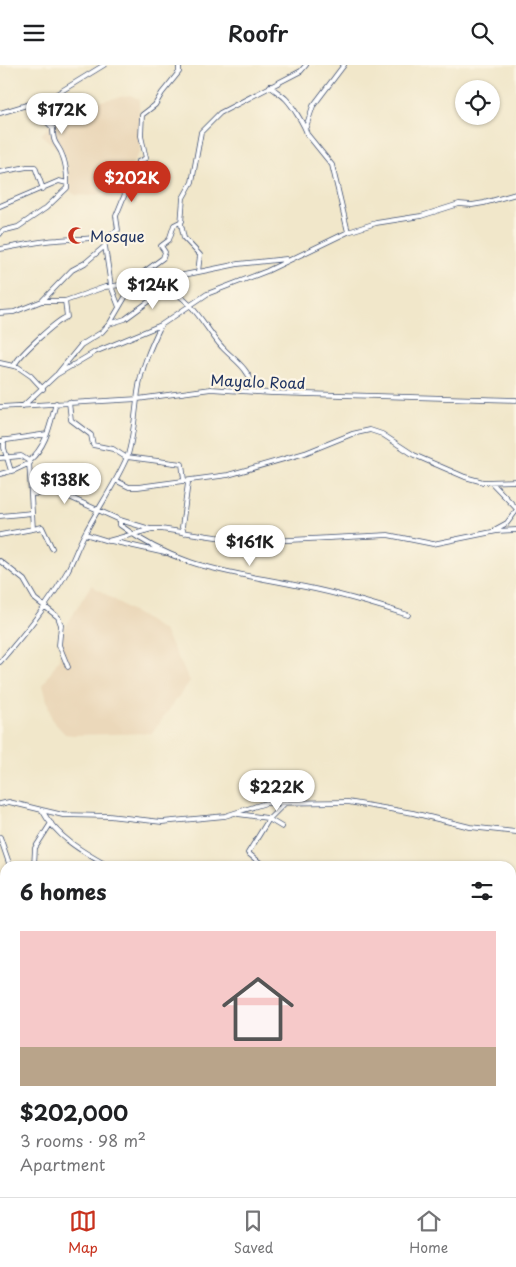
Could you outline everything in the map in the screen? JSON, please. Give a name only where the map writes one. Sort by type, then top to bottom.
[{"type":"street","points":[[0,113],[55,95],[104,65]]},
{"type":"street","points":[[0,249],[114,234],[118,230],[116,216],[138,162],[146,158],[141,136],[142,115],[156,105],[162,93],[180,72],[179,65]]},
{"type":"street","points":[[198,273],[200,255],[184,237],[182,221],[183,198],[192,182],[201,132],[220,113],[301,71],[306,65]]},
{"type":"street","points":[[344,65],[313,107],[306,127],[306,134],[332,165],[348,232]]},
{"type":"street","points":[[270,86],[286,98],[300,122],[306,127]]},
{"type":"street","points":[[0,234],[2,231],[18,227],[46,209],[66,190],[67,183],[62,155],[54,144],[52,137],[53,128],[28,104]]},
{"type":"street","points":[[0,172],[35,167],[43,189]]},
{"type":"street","points":[[0,206],[59,181],[67,183]]},
{"type":"street","points":[[56,375],[95,352],[161,325],[207,294],[267,271],[288,259],[324,245],[348,232],[376,223],[421,216],[459,204],[472,205],[498,201],[516,194]]},
{"type":"street","points":[[23,406],[43,389],[81,345],[102,332],[109,324],[137,277],[163,258],[165,252],[161,246],[169,239],[174,225],[182,221]]},
{"type":"street","points":[[103,235],[111,286],[119,307]]},
{"type":"street","points":[[42,301],[72,270],[85,263],[105,246]]},
{"type":"street","points":[[0,313],[14,312],[42,301],[65,301],[111,286],[159,280],[247,262],[288,259]]},
{"type":"street","points":[[166,290],[185,275]]},
{"type":"street","points":[[159,280],[166,290]]},
{"type":"street","points":[[109,324],[124,319],[162,290],[173,291],[190,305],[222,347],[247,373],[251,380],[251,391]]},
{"type":"street","points":[[14,366],[19,356],[55,324],[67,317],[65,301]]},
{"type":"street","points":[[0,662],[44,607],[68,570],[85,534],[117,481],[127,457],[146,357],[161,325]]},
{"type":"street","points":[[0,363],[14,366],[31,376],[43,389]]},
{"type":"street","name":"Mayalo Road","points":[[0,407],[138,399],[194,390],[516,400]]},
{"type":"street","points":[[69,402],[71,420],[91,435],[93,445],[113,449],[127,457],[182,464],[184,481],[188,483],[182,527],[184,533]]},
{"type":"street","points":[[0,474],[30,462],[41,447],[47,434],[56,403]]},
{"type":"street","points":[[117,481],[129,487],[138,487],[228,475],[305,453],[352,434],[370,430],[382,434],[408,452],[472,479],[491,482],[516,481]]},
{"type":"street","points":[[11,471],[2,441],[47,434]]},
{"type":"street","points":[[0,458],[22,456],[30,462],[34,529]]},
{"type":"street","points":[[488,533],[507,523],[516,510],[491,482]]},
{"type":"street","points":[[32,493],[60,494],[120,520],[152,529],[250,542],[388,535],[433,544],[506,529],[516,530]]},
{"type":"street","points":[[0,516],[32,513]]},
{"type":"street","points":[[120,520],[120,525],[132,534],[204,568],[324,591],[408,615]]},
{"type":"street","points":[[0,535],[42,527],[52,548]]},
{"type":"street","points":[[111,541],[152,529]]},
{"type":"street","points":[[85,534],[98,540],[169,553]]},
{"type":"street","points":[[0,561],[24,579],[35,599],[60,621],[59,645],[68,667]]},
{"type":"street","points":[[0,804],[10,802],[63,815],[90,815],[162,822],[235,814],[266,803],[355,803],[470,827],[516,832]]},
{"type":"street","points":[[259,861],[248,853],[270,819],[286,802]]},
{"type":"street","points":[[42,810],[68,841],[100,861]]},
{"type":"street","points":[[235,814],[270,819],[282,827]]},
{"type":"street","points":[[34,861],[35,848],[51,823]]},
{"type":"street","points":[[0,837],[8,861]]},
{"type":"shaded area","points":[[130,95],[139,99],[140,152],[129,169],[105,193],[90,196],[76,195],[71,192],[66,155],[41,135],[66,108]]},
{"type":"shaded area","points":[[91,585],[164,631],[190,681],[152,733],[65,734],[52,720],[43,685],[59,659],[63,631]]},
{"type":"place","name":"Mosque","points":[[76,235]]}]
